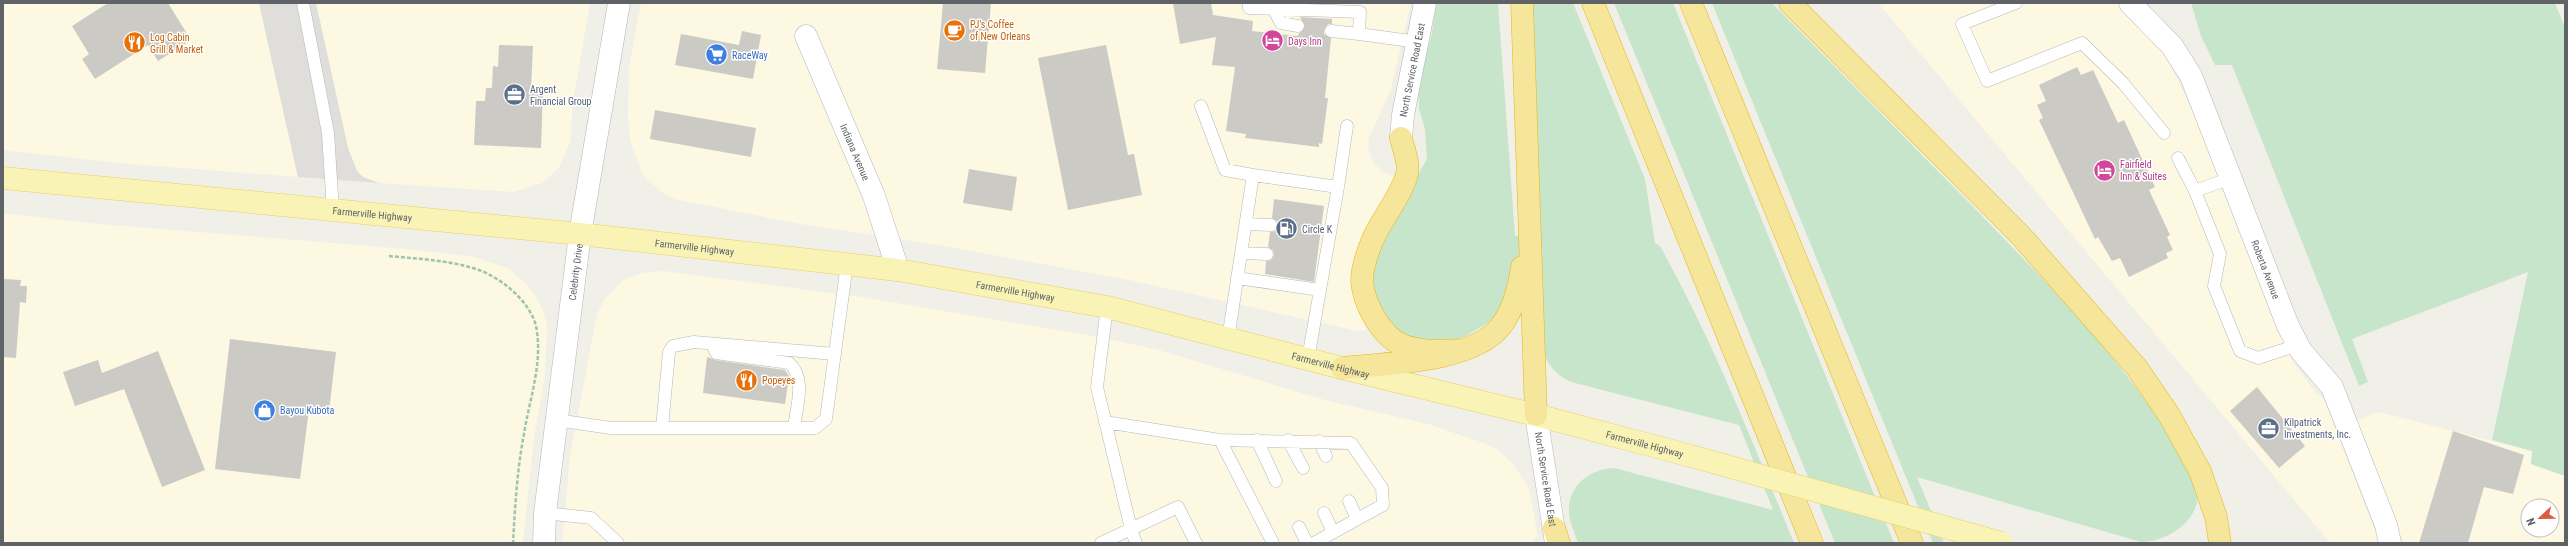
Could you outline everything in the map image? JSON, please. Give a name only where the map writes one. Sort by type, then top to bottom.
[{"type":"highway","points":[[1522,3],[1528,226],[1536,415]]},
{"type":"highway","points":[[1593,3],[1812,543]]},
{"type":"highway","points":[[1691,3],[1912,543]]},
{"type":"highway","points":[[1790,3],[2021,236],[2137,368],[2169,415],[2200,471],[2216,517],[2220,543]]},
{"type":"highway","points":[[1401,138],[1408,173],[1373,238],[1365,262],[1362,280],[1365,295],[1378,323],[1390,337],[1401,345],[1434,352],[1462,350]]},
{"type":"highway","points":[[1342,368],[1433,357],[1462,350],[1483,341],[1500,327],[1512,308],[1520,285],[1528,226]]},
{"type":"main road","name":"Farmerville Highway","points":[[3,178],[333,212],[580,234],[847,264],[898,270],[1107,307],[1342,368],[1536,415],[1691,456],[2002,543]]},
{"type":"street","name":"Celebrity Drive","points":[[544,543],[545,513],[580,234],[619,3]]},
{"type":"street","name":"North Service Road East","points":[[1401,138],[1402,115],[1425,3]]},
{"type":"street","name":"Roberta Avenue","points":[[2130,3],[2172,46],[2191,76],[2298,345],[2315,369],[2332,387],[2386,525],[2390,543]]},
{"type":"street","name":"Indiana Avenue","points":[[806,36],[874,196],[898,270]]},
{"type":"street","name":"North Service Road East","points":[[1536,415],[1556,538]]},
{"type":"lane","points":[[303,3],[328,133],[333,212]]},
{"type":"lane","points":[[1248,3],[1249,8],[1310,6],[1360,12],[1359,34]]},
{"type":"lane","points":[[2016,3],[1962,24],[1987,81],[2082,43],[2123,83],[2164,133]]},
{"type":"lane","points":[[1273,8],[1281,23],[1298,26]]},
{"type":"lane","points":[[1331,31],[1418,42]]},
{"type":"lane","points":[[1201,106],[1225,170],[1338,187]]},
{"type":"lane","points":[[1308,359],[1320,290],[1321,259],[1325,231],[1338,187],[1347,126]]},
{"type":"lane","points":[[2178,158],[2195,191],[2220,254],[2214,286],[2240,351],[2258,358],[2298,345]]},
{"type":"lane","points":[[1228,338],[1253,175]]},
{"type":"lane","points":[[2195,191],[2231,178]]},
{"type":"lane","points":[[1246,224],[1271,225]]},
{"type":"lane","points":[[1241,253],[1267,254]]},
{"type":"lane","points":[[556,420],[611,428],[815,428],[826,419],[847,264]]},
{"type":"lane","points":[[1237,278],[1320,290]]},
{"type":"lane","points":[[1107,307],[1097,387],[1131,529],[1136,543]]},
{"type":"lane","points":[[662,428],[669,352],[673,346],[680,344],[712,344],[835,354]]},
{"type":"lane","points":[[712,344],[716,353],[789,363],[795,368],[799,380],[794,428]]},
{"type":"lane","points":[[1105,422],[1220,440],[1319,440],[1351,443],[1382,488],[1383,505],[1314,543]]},
{"type":"lane","points":[[1220,440],[1273,543]]},
{"type":"lane","points":[[1257,440],[1276,481]]},
{"type":"lane","points":[[1288,440],[1302,468]]},
{"type":"lane","points":[[1319,440],[1326,456]]},
{"type":"lane","points":[[1349,501],[1357,519]]},
{"type":"lane","points":[[1101,543],[1178,507],[1196,543]]},
{"type":"lane","points":[[545,513],[592,518],[618,543]]},
{"type":"lane","points":[[1324,513],[1334,532]]},
{"type":"lane","points":[[1299,527],[1308,543]]},
{"type":"path","points":[[389,256],[447,262],[479,270],[503,283],[519,297],[530,313],[538,331],[536,367],[524,434],[514,509],[513,543]]},
{"type":"shaded area","points":[[3,3],[259,3],[298,177],[129,164],[3,150]]},
{"type":"shaded area","points":[[259,3],[316,3],[348,148],[357,171],[363,177],[379,183],[298,177]]},
{"type":"shaded area","points":[[316,3],[590,3],[573,102],[570,143],[558,169],[540,184],[513,192],[379,183],[363,177],[357,171],[348,148]]},
{"type":"shaded area","points":[[641,3],[1411,3],[1390,92],[1369,138],[1368,147],[1372,161],[1383,172],[1395,176],[1396,179],[1374,216],[1366,330],[1358,331],[1129,280],[938,245],[800,224],[674,199],[661,192],[643,175],[630,140],[628,116],[629,66]]},
{"type":"shaded area","points":[[1878,3],[2118,3],[2129,12],[2166,55],[2194,114],[2278,329],[2294,363],[2315,392],[2324,399],[2380,543],[2330,543]]},
{"type":"shaded area","points":[[3,213],[89,223],[407,249],[474,257],[508,268],[527,285],[535,295],[544,313],[547,326],[545,376],[534,437],[523,543],[3,543]]},
{"type":"shaded area","points":[[664,271],[862,297],[1104,338],[1159,350],[1325,400],[1428,424],[1484,443],[1498,450],[1512,463],[1529,488],[1538,537],[1534,538],[1535,543],[562,543],[570,456],[597,314],[604,300],[623,280],[642,273]]},
{"type":"shaded area","points":[[2379,412],[2532,451],[2531,464],[2565,476],[2565,543],[2403,543],[2397,522],[2357,420]]},
{"type":"green space","points":[[1436,3],[1498,3],[1515,236],[1521,236],[1518,260],[1505,303],[1491,321],[1466,336],[1450,342],[1411,341],[1380,317],[1370,271],[1374,252],[1427,159],[1425,129],[1419,109],[1418,86],[1432,33]]},
{"type":"green space","points":[[1528,3],[1573,3],[1645,179],[1655,243],[1660,246],[1698,318],[1748,430],[1794,543],[1578,543],[1571,525],[1569,503],[1576,487],[1582,481],[1605,469],[1614,468],[1773,510],[1739,425],[1571,382],[1554,371],[1546,359],[1544,354]]},
{"type":"green space","points":[[1614,3],[1673,3],[1894,543],[1835,543]]},
{"type":"green space","points":[[1712,3],[1772,3],[1982,216],[2076,315],[2141,394],[2187,464],[2195,482],[2197,501],[2194,511],[2181,527],[2161,538],[2141,542],[1917,477],[1944,543],[1933,543]]},
{"type":"green space","points":[[2191,3],[2555,3],[2565,28],[2565,476],[2531,464],[2532,451],[2492,440],[2528,272],[2352,339],[2368,382],[2359,386],[2232,65],[2215,65],[2201,36]]},
{"type":"building","name":"Log Cabin Grill & Market","points":[[108,3],[168,3],[191,40],[158,61],[148,45],[95,79],[82,59],[89,54],[72,26]]},
{"type":"building","points":[[943,3],[991,3],[985,73],[937,69]]},
{"type":"building","points":[[1173,3],[1211,3],[1213,15],[1253,21],[1252,31],[1297,36],[1305,27],[1300,17],[1332,19],[1332,24],[1328,24],[1324,30],[1324,34],[1331,38],[1325,98],[1328,98],[1322,144],[1319,143],[1319,147],[1245,138],[1246,134],[1226,131],[1235,67],[1212,65],[1216,37],[1180,44]]},
{"type":"building","name":"RaceWay","points":[[742,31],[761,35],[753,79],[675,65],[681,34],[739,45]]},
{"type":"building","name":"Argent Financial Group","points":[[499,45],[533,46],[531,88],[543,89],[541,148],[474,145],[476,101],[485,101],[486,88],[492,88],[493,66],[498,67]]},
{"type":"building","points":[[1106,45],[1128,155],[1134,154],[1142,195],[1068,210],[1038,58]]},
{"type":"building","name":"Fairfield Inn & Suites","points":[[2077,67],[2081,75],[2093,70],[2118,123],[2124,120],[2155,187],[2149,190],[2170,235],[2167,237],[2173,250],[2166,253],[2168,258],[2129,277],[2120,258],[2112,261],[2098,237],[2095,239],[2039,120],[2043,118],[2037,105],[2046,101],[2039,85]]},
{"type":"building","points":[[655,110],[756,128],[751,157],[650,139]]},
{"type":"building","points":[[969,169],[1017,177],[1012,211],[963,203]]},
{"type":"building","points":[[1274,199],[1324,206],[1314,282],[1265,274],[1266,261],[1271,260],[1274,255],[1273,250],[1268,247],[1270,232],[1275,231],[1278,226],[1277,221],[1272,218]]},
{"type":"building","points":[[3,279],[21,280],[20,286],[27,286],[26,303],[20,302],[16,358],[3,357]]},
{"type":"building","name":"Bayou Kubota","points":[[230,339],[336,352],[329,411],[309,409],[300,479],[215,469]]},
{"type":"building","points":[[158,351],[205,470],[162,487],[124,389],[75,406],[63,372],[98,360],[102,373]]},
{"type":"building","name":"Popeyes","points":[[707,357],[715,360],[785,370],[789,376],[785,404],[703,393]]},
{"type":"building","name":"Kilpatrick Investments, Inc.","points":[[2257,387],[2305,446],[2279,468],[2230,411]]},
{"type":"building","points":[[2453,431],[2524,455],[2513,494],[2484,487],[2468,543],[2419,543]]},
{"type":"place","name":"PJ's Coffee of New Orleans","points":[[955,30]]},
{"type":"place","name":"Days Inn","points":[[1273,41]]},
{"type":"place","name":"Log Cabin Grill & Market","points":[[134,43]]},
{"type":"place","name":"RaceWay","points":[[717,55]]},
{"type":"place","name":"Argent Financial Group","points":[[514,95]]},
{"type":"place","name":"Fairfield Inn & Suites","points":[[2105,170]]},
{"type":"place","name":"Circle K","points":[[1287,229]]},
{"type":"place","name":"Popeyes","points":[[746,380]]},
{"type":"place","name":"Bayou Kubota","points":[[265,410]]},
{"type":"place","name":"Kilpatrick Investments, Inc.","points":[[2268,428]]}]
